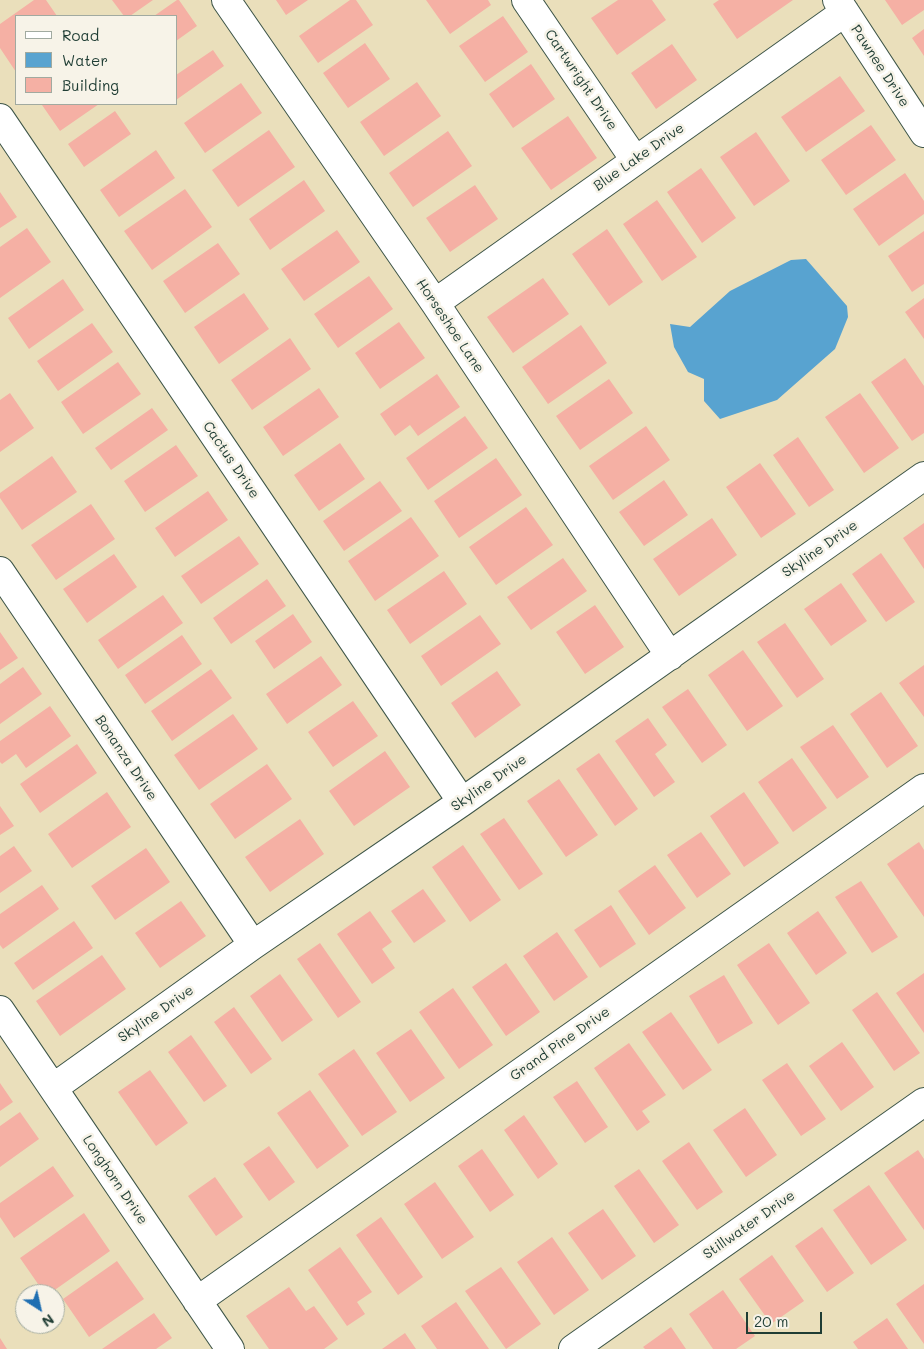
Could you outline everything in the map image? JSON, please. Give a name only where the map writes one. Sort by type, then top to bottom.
[{"type":"street","name":"Horseshoe Lane","points":[[226,0],[435,303],[670,656]]},
{"type":"street","name":"Cartwright Drive","points":[[526,0],[635,160]]},
{"type":"street","name":"Blue Lake Drive","points":[[435,303],[635,160],[841,6]]},
{"type":"street","name":"Pawnee Drive","points":[[841,6],[924,133]]},
{"type":"street","name":"Cactus Drive","points":[[0,118],[462,802]]},
{"type":"street","name":"Skyline Drive","points":[[53,1088],[253,945],[462,802],[924,476]]},
{"type":"street","name":"Bonanza Drive","points":[[0,571],[253,945]]},
{"type":"street","name":"Grand Pine Drive","points":[[197,1300],[924,788]]},
{"type":"street","name":"Longhorn Drive","points":[[0,1010],[230,1349]]},
{"type":"street","name":"Stillwater Drive","points":[[573,1349],[924,1102]]},
{"type":"water","points":[[806,259],[847,306],[848,317],[835,349],[777,400],[720,419],[704,401],[704,379],[688,372],[674,347],[670,324],[690,327],[730,291],[791,260]]},
{"type":"building","points":[[34,0],[46,0],[56,15],[15,15],[15,70],[0,48],[0,24]]},
{"type":"building","points":[[112,0],[153,0],[131,15],[123,15]]},
{"type":"building","points":[[179,0],[197,26],[178,40],[178,15],[155,15]]},
{"type":"building","points":[[276,0],[308,0],[286,15]]},
{"type":"building","points":[[350,0],[356,0],[373,25],[318,63],[299,36]]},
{"type":"building","points":[[426,0],[488,0],[491,5],[450,34]]},
{"type":"building","points":[[618,0],[652,0],[666,20],[617,55],[591,18]]},
{"type":"building","points":[[719,0],[793,0],[737,39],[713,4]]},
{"type":"building","points":[[885,0],[924,0],[924,10],[902,25]]},
{"type":"building","points":[[503,16],[528,52],[485,82],[459,46]]},
{"type":"building","points":[[924,29],[924,56],[912,38]]},
{"type":"building","points":[[365,43],[390,79],[348,108],[323,73]]},
{"type":"building","points":[[672,44],[697,80],[656,109],[631,73]]},
{"type":"building","points":[[213,50],[224,66],[178,99],[178,74]]},
{"type":"building","points":[[531,64],[555,99],[513,128],[489,94]]},
{"type":"building","points":[[840,76],[865,111],[806,152],[781,117]]},
{"type":"building","points":[[417,82],[441,116],[384,156],[360,122]]},
{"type":"building","points":[[241,83],[262,113],[205,153],[184,123]]},
{"type":"building","points":[[42,105],[98,105],[60,131]]},
{"type":"building","points":[[115,111],[131,134],[84,167],[68,144]]},
{"type":"building","points":[[568,116],[597,158],[551,190],[521,148]]},
{"type":"building","points":[[871,125],[896,160],[846,195],[821,160]]},
{"type":"building","points":[[269,130],[295,167],[238,207],[212,170]]},
{"type":"building","points":[[448,131],[472,166],[413,207],[389,173]]},
{"type":"building","points":[[756,132],[790,181],[754,206],[720,157]]},
{"type":"building","points":[[156,150],[175,178],[119,217],[100,190]]},
{"type":"building","points":[[701,168],[736,218],[702,243],[667,192]]},
{"type":"building","points":[[905,173],[924,201],[924,214],[879,246],[853,209]]},
{"type":"building","points":[[304,180],[325,211],[270,250],[249,219]]},
{"type":"building","points":[[475,185],[498,219],[450,252],[426,218]]},
{"type":"building","points":[[185,189],[212,227],[152,270],[124,231]]},
{"type":"building","points":[[0,192],[17,217],[0,228]]},
{"type":"building","points":[[657,200],[697,257],[662,281],[623,224]]},
{"type":"building","points":[[27,228],[51,262],[0,298],[0,247]]},
{"type":"building","points":[[607,229],[643,282],[609,306],[572,254]]},
{"type":"building","points":[[337,230],[360,262],[304,301],[281,269]]},
{"type":"building","points":[[924,231],[924,284],[912,292],[888,256]]},
{"type":"building","points":[[218,243],[240,274],[185,313],[163,281]]},
{"type":"building","points":[[369,276],[393,309],[338,348],[314,314]]},
{"type":"building","points":[[543,278],[569,314],[513,353],[487,317]]},
{"type":"building","points":[[63,279],[84,310],[29,349],[8,318]]},
{"type":"building","points":[[244,293],[269,329],[219,364],[194,327]]},
{"type":"building","points":[[924,298],[924,339],[905,312]]},
{"type":"building","points":[[399,322],[425,358],[380,389],[355,353]]},
{"type":"building","points":[[92,323],[113,352],[58,391],[37,361]]},
{"type":"building","points":[[581,325],[607,363],[548,404],[522,367]]},
{"type":"building","points":[[290,338],[311,369],[252,410],[231,380]]},
{"type":"building","points":[[905,358],[924,386],[924,433],[912,441],[871,382]]},
{"type":"building","points":[[118,362],[141,394],[83,434],[61,402]]},
{"type":"building","points":[[437,374],[460,407],[418,436],[410,425],[395,436],[380,414]]},
{"type":"building","points":[[609,379],[633,413],[580,450],[556,416]]},
{"type":"building","points":[[319,388],[339,417],[283,456],[263,427]]},
{"type":"building","points":[[10,393],[34,428],[0,452],[0,400]]},
{"type":"building","points":[[860,393],[899,448],[864,473],[825,417]]},
{"type":"building","points":[[152,408],[168,430],[111,470],[95,448]]},
{"type":"building","points":[[465,416],[488,448],[428,490],[406,458]]},
{"type":"building","points":[[646,426],[670,460],[613,500],[589,466]]},
{"type":"building","points":[[798,437],[834,490],[809,507],[773,455]]},
{"type":"building","points":[[340,443],[365,479],[319,511],[294,475]]},
{"type":"building","points":[[176,445],[198,476],[145,512],[124,481]]},
{"type":"building","points":[[52,456],[77,492],[22,530],[0,498],[0,493]]},
{"type":"building","points":[[496,458],[522,495],[459,538],[434,501]]},
{"type":"building","points":[[760,463],[796,514],[761,538],[726,487]]},
{"type":"building","points":[[664,480],[688,515],[644,546],[619,512]]},
{"type":"building","points":[[380,481],[402,511],[344,551],[323,521]]},
{"type":"building","points":[[208,491],[228,520],[175,557],[155,528]]},
{"type":"building","points":[[91,504],[115,539],[56,580],[31,545]]},
{"type":"building","points":[[526,507],[553,545],[496,585],[469,547]]},
{"type":"building","points":[[411,517],[439,556],[375,601],[348,561]]},
{"type":"building","points":[[712,518],[737,555],[679,596],[653,559]]},
{"type":"building","points":[[924,523],[924,569],[903,538]]},
{"type":"building","points":[[239,536],[259,564],[201,604],[181,576]]},
{"type":"building","points":[[881,553],[915,602],[886,622],[852,574]]},
{"type":"building","points":[[114,554],[137,587],[87,623],[63,589]]},
{"type":"building","points":[[563,558],[587,591],[531,630],[507,597]]},
{"type":"building","points":[[444,571],[467,604],[410,644],[387,610]]},
{"type":"building","points":[[267,579],[286,606],[231,644],[213,618]]},
{"type":"building","points":[[841,583],[867,621],[831,646],[804,609]]},
{"type":"building","points":[[163,595],[183,623],[118,669],[98,640]]},
{"type":"building","points":[[595,605],[624,647],[585,674],[556,632]]},
{"type":"building","points":[[293,614],[312,642],[274,669],[255,641]]},
{"type":"building","points":[[480,615],[501,644],[441,686],[421,656]]},
{"type":"building","points":[[785,623],[824,679],[797,698],[757,642]]},
{"type":"building","points":[[0,632],[18,658],[0,670]]},
{"type":"building","points":[[182,635],[202,664],[145,704],[125,675]]},
{"type":"building","points":[[743,650],[783,706],[747,731],[708,675]]},
{"type":"building","points":[[321,656],[342,685],[287,724],[266,694]]},
{"type":"building","points":[[924,665],[924,717],[899,683]]},
{"type":"building","points":[[23,667],[42,694],[0,724],[0,684]]},
{"type":"building","points":[[211,669],[232,698],[172,741],[151,711]]},
{"type":"building","points":[[497,671],[521,705],[475,738],[451,703]]},
{"type":"building","points":[[688,689],[727,745],[702,763],[662,707]]},
{"type":"building","points":[[881,692],[918,746],[887,768],[850,714]]},
{"type":"building","points":[[353,701],[378,736],[333,767],[308,732]]},
{"type":"building","points":[[50,706],[71,736],[26,768],[16,754],[2,764],[0,762],[0,741]]},
{"type":"building","points":[[233,714],[258,749],[199,790],[174,755]]},
{"type":"building","points":[[648,718],[667,745],[655,754],[675,782],[654,797],[615,741]]},
{"type":"building","points":[[833,725],[869,777],[837,799],[800,747]]},
{"type":"building","points":[[77,744],[97,773],[40,813],[20,784]]},
{"type":"building","points":[[385,751],[410,787],[354,826],[329,791]]},
{"type":"building","points":[[599,753],[638,809],[615,826],[576,769]]},
{"type":"building","points":[[792,758],[827,808],[793,832],[758,782]]},
{"type":"building","points":[[267,764],[292,799],[235,839],[210,804]]},
{"type":"building","points":[[559,779],[598,835],[566,857],[527,801]]},
{"type":"building","points":[[107,792],[131,827],[72,868],[48,834]]},
{"type":"building","points":[[744,792],[779,843],[744,867],[710,816]]},
{"type":"building","points":[[0,806],[14,826],[0,835]]},
{"type":"building","points":[[504,818],[543,874],[519,890],[480,834]]},
{"type":"building","points":[[300,819],[324,854],[270,892],[245,857]]},
{"type":"building","points":[[701,832],[731,874],[697,898],[667,855]]},
{"type":"building","points":[[919,842],[924,850],[924,917],[887,864]]},
{"type":"building","points":[[463,845],[501,900],[470,922],[432,867]]},
{"type":"building","points":[[14,846],[32,871],[0,893],[0,856]]},
{"type":"building","points":[[146,848],[170,882],[115,920],[91,886]]},
{"type":"building","points":[[655,865],[686,908],[649,935],[618,891]]},
{"type":"building","points":[[861,881],[898,937],[872,953],[835,897]]},
{"type":"building","points":[[42,885],[59,909],[3,949],[0,945],[0,914]]},
{"type":"building","points":[[423,889],[446,921],[414,943],[391,911]]},
{"type":"building","points":[[181,901],[206,936],[160,968],[135,933]]},
{"type":"building","points":[[611,905],[636,944],[600,968],[574,930]]},
{"type":"building","points":[[370,911],[392,942],[382,949],[395,968],[372,984],[337,934]]},
{"type":"building","points":[[818,911],[847,953],[816,975],[787,933]]},
{"type":"building","points":[[74,921],[93,948],[33,990],[14,963]]},
{"type":"building","points":[[557,932],[588,977],[554,1001],[523,956]]},
{"type":"building","points":[[320,943],[361,1002],[338,1018],[297,959]]},
{"type":"building","points":[[769,943],[810,1003],[778,1025],[737,965]]},
{"type":"building","points":[[102,955],[126,989],[60,1036],[36,1001]]},
{"type":"building","points":[[506,963],[540,1012],[506,1036],[472,987]]},
{"type":"building","points":[[924,973],[924,1033],[896,993]]},
{"type":"building","points":[[280,974],[313,1020],[282,1042],[250,996]]},
{"type":"building","points":[[724,975],[753,1023],[718,1044],[689,996]]},
{"type":"building","points":[[453,988],[493,1045],[459,1069],[419,1012]]},
{"type":"building","points":[[877,992],[920,1053],[894,1071],[852,1010]]},
{"type":"building","points":[[234,1007],[272,1059],[251,1074],[214,1022]]},
{"type":"building","points":[[671,1012],[712,1070],[683,1090],[642,1032]]},
{"type":"building","points":[[411,1029],[445,1078],[410,1102],[376,1053]]},
{"type":"building","points":[[191,1035],[227,1086],[204,1102],[168,1052]]},
{"type":"building","points":[[842,1042],[874,1087],[841,1111],[809,1066]]},
{"type":"building","points":[[629,1043],[666,1095],[642,1111],[650,1122],[637,1131],[594,1068]]},
{"type":"building","points":[[354,1049],[397,1112],[362,1136],[318,1074]]},
{"type":"building","points":[[787,1063],[826,1119],[801,1136],[762,1080]]},
{"type":"building","points":[[150,1070],[188,1123],[156,1146],[118,1092]]},
{"type":"building","points":[[577,1081],[608,1127],[585,1143],[553,1097]]},
{"type":"building","points":[[0,1083],[13,1102],[0,1111]]},
{"type":"building","points":[[310,1090],[349,1146],[317,1169],[277,1113]]},
{"type":"building","points":[[745,1108],[777,1155],[746,1177],[713,1130]]},
{"type":"building","points":[[20,1112],[39,1139],[0,1167],[0,1126]]},
{"type":"building","points":[[524,1115],[558,1164],[538,1179],[504,1130]]},
{"type":"building","points":[[689,1142],[723,1192],[697,1210],[662,1161]]},
{"type":"building","points":[[269,1146],[295,1182],[269,1201],[243,1164]]},
{"type":"building","points":[[482,1149],[514,1195],[490,1212],[458,1166]]},
{"type":"building","points":[[918,1150],[924,1159],[924,1230],[884,1173]]},
{"type":"building","points":[[53,1166],[74,1196],[14,1238],[0,1217],[0,1203]]},
{"type":"building","points":[[639,1169],[679,1225],[654,1243],[614,1186]]},
{"type":"building","points":[[215,1177],[243,1217],[216,1236],[188,1196]]},
{"type":"building","points":[[435,1182],[474,1237],[442,1259],[404,1204]]},
{"type":"building","points":[[869,1185],[907,1240],[871,1265],[833,1210]]},
{"type":"building","points":[[603,1209],[636,1256],[602,1280],[568,1233]]},
{"type":"building","points":[[84,1213],[110,1251],[63,1284],[38,1284],[20,1258]]},
{"type":"building","points":[[381,1217],[423,1277],[398,1295],[356,1235]]},
{"type":"building","points":[[822,1227],[854,1273],[827,1292],[795,1246]]},
{"type":"building","points":[[552,1237],[589,1290],[554,1315],[517,1262]]},
{"type":"building","points":[[340,1247],[372,1292],[357,1302],[365,1314],[347,1326],[308,1270]]},
{"type":"building","points":[[772,1255],[804,1301],[771,1324],[739,1279]]},
{"type":"building","points":[[117,1261],[144,1299],[89,1337],[65,1302],[65,1298]]},
{"type":"building","points":[[501,1267],[541,1324],[506,1349],[465,1291]]},
{"type":"building","points":[[924,1284],[924,1344],[896,1304]]},
{"type":"building","points":[[289,1287],[306,1311],[314,1306],[338,1339],[324,1349],[269,1349],[246,1316]]},
{"type":"building","points":[[723,1290],[755,1336],[736,1349],[713,1349],[689,1314]]},
{"type":"building","points":[[456,1302],[489,1349],[437,1349],[421,1326]]},
{"type":"building","points":[[154,1313],[172,1338],[156,1349],[102,1349]]},
{"type":"building","points":[[887,1318],[908,1349],[858,1349],[853,1342]]},
{"type":"building","points":[[671,1327],[686,1349],[645,1349],[643,1347]]},
{"type":"building","points":[[405,1333],[416,1349],[382,1349]]},
{"type":"building","points":[[0,1338],[7,1349],[0,1349]]}]
